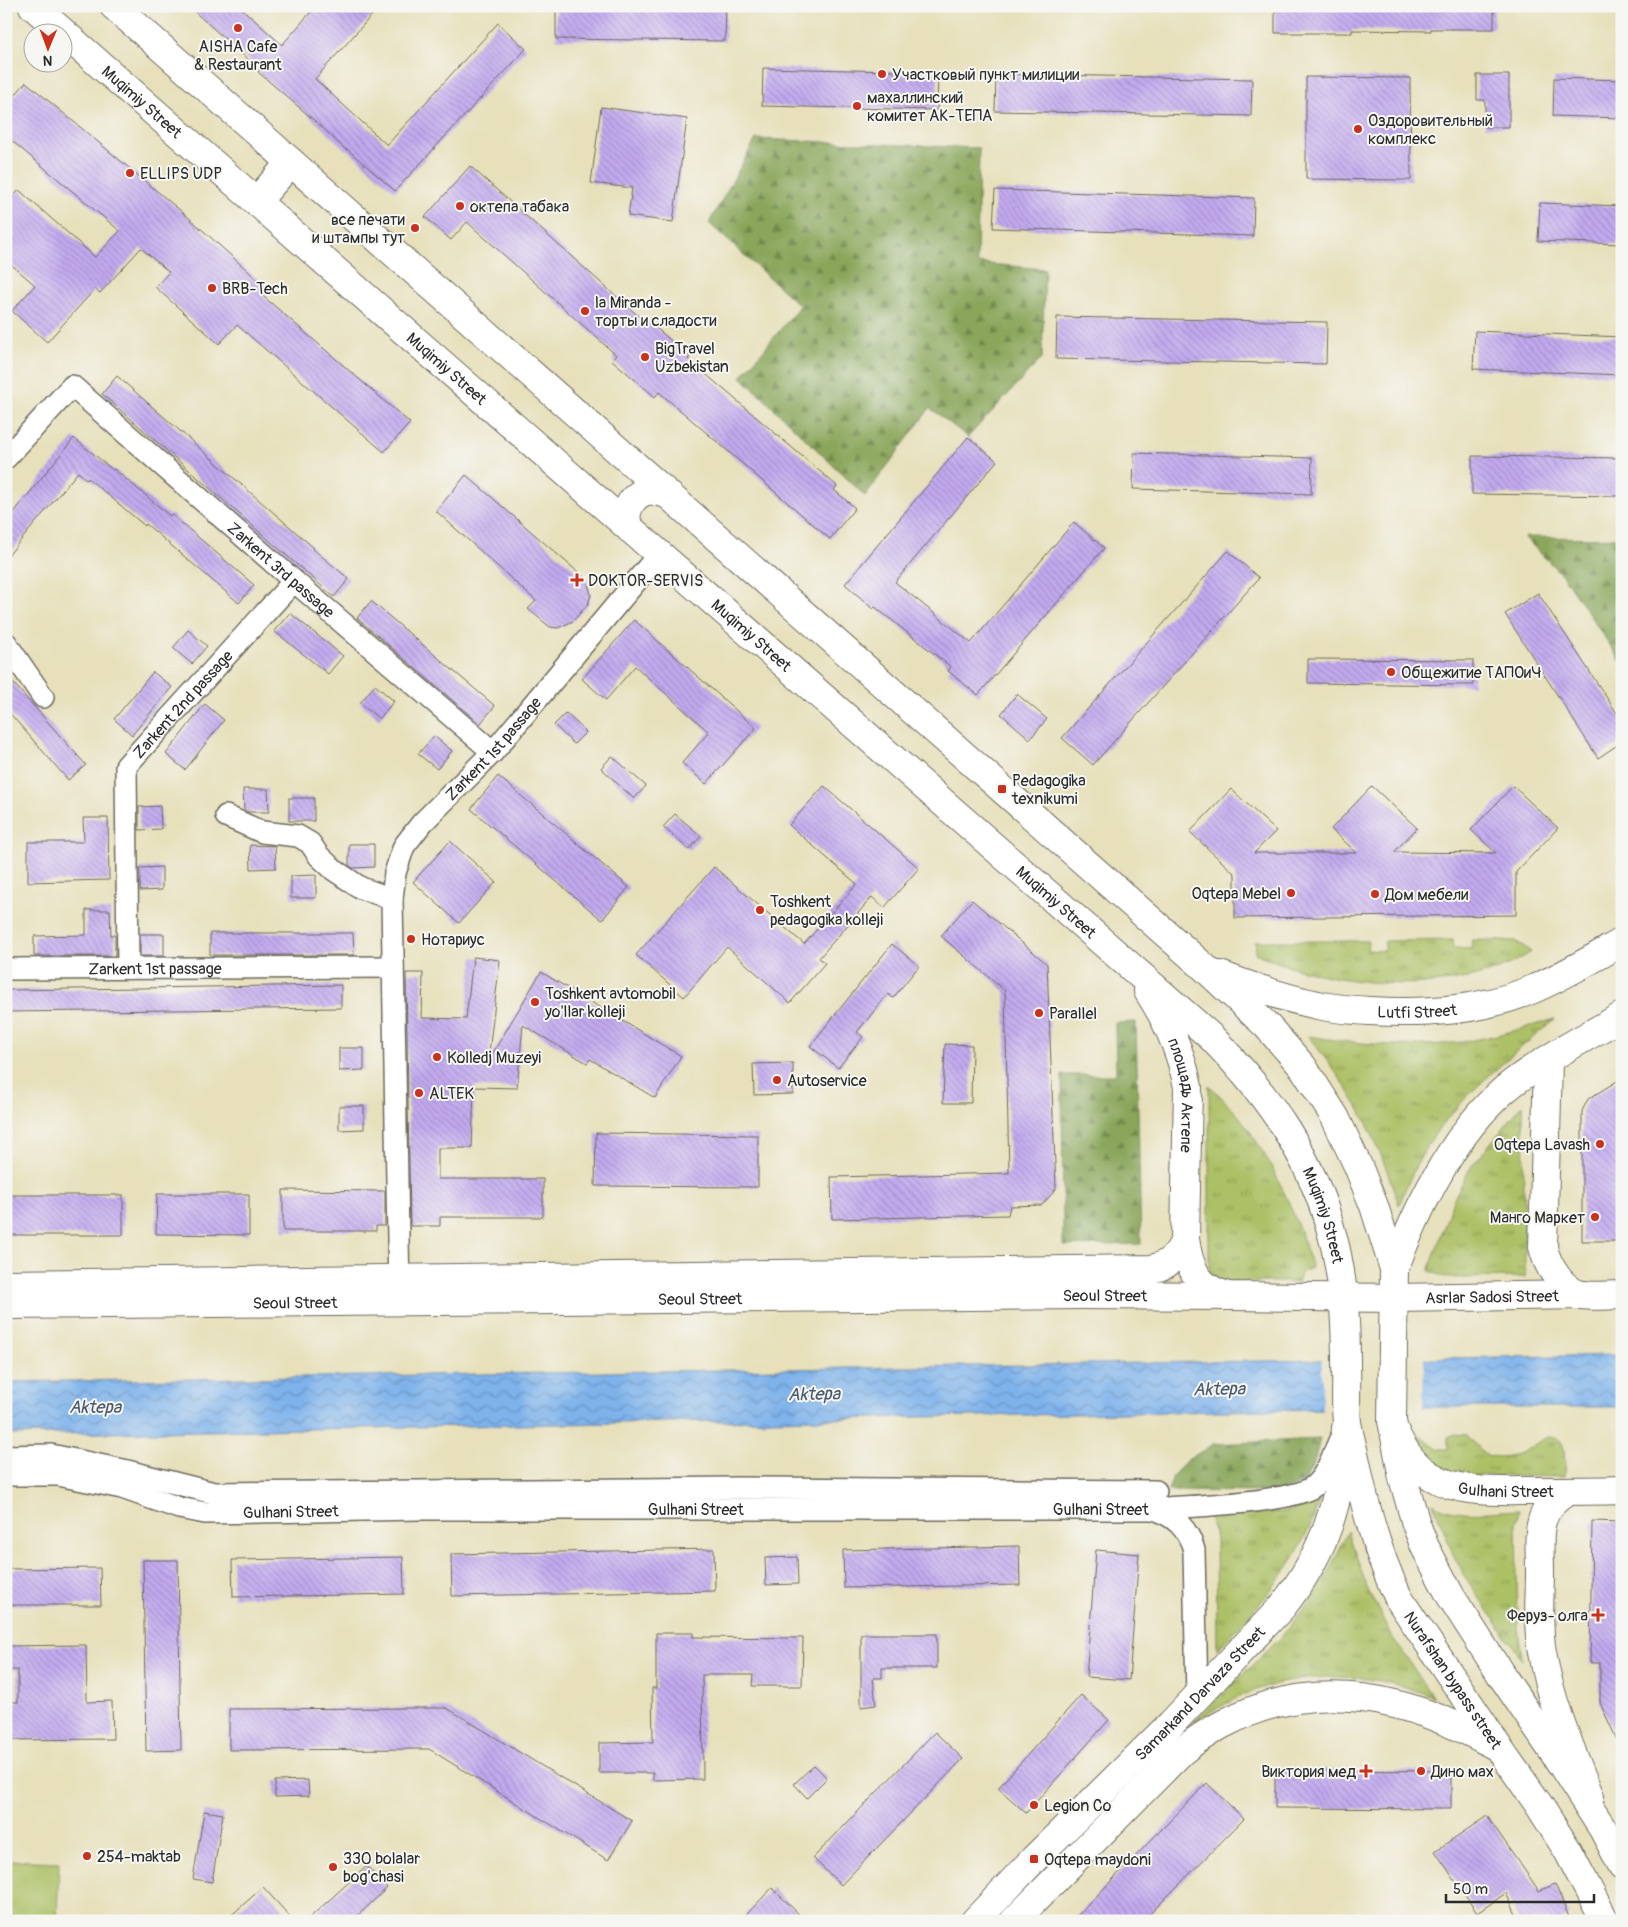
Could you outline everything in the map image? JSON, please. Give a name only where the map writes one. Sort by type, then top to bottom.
[{"type":"main road","name":"Muqimiy Street","points":[[33,6],[1129,965],[1211,1037],[1232,1058],[1268,1101],[1282,1122],[1309,1170],[1333,1237],[1344,1298],[1347,1421]]},
{"type":"main road","points":[[114,6],[1205,968],[1267,1026],[1303,1068],[1335,1117],[1366,1182],[1394,1270],[1392,1421],[1407,1498],[1425,1547],[1450,1595],[1544,1737],[1603,1830],[1622,1865]]},
{"type":"main road","points":[[256,202],[291,162]]},
{"type":"main road","points":[[630,529],[627,524],[627,514],[629,505],[635,498],[649,491],[667,494]]},
{"type":"main road","name":"Lutfi Street","points":[[1205,968],[1258,990],[1320,1006],[1392,1012],[1440,1012],[1485,1004],[1530,990],[1569,972],[1622,942]]},
{"type":"main road","name":"площадь Актепе","points":[[1129,965],[1150,994],[1167,1024],[1185,1071],[1188,1087],[1185,1239],[1190,1264],[1200,1280],[1214,1292],[1228,1296]]},
{"type":"main road","points":[[1394,1270],[1411,1227],[1432,1185],[1472,1125],[1514,1082],[1622,1016]]},
{"type":"main road","name":"Asrlar Sadosi Street","points":[[1548,1061],[1543,1248],[1548,1265],[1559,1279],[1580,1295],[1622,1295]]},
{"type":"main road","points":[[399,1290],[1150,1270],[1172,1260],[1180,1251],[1185,1239]]},
{"type":"main road","name":"Seoul Street","points":[[6,1284],[399,1290],[1394,1298]]},
{"type":"main road","name":"Seoul Street","points":[[6,1305],[399,1290]]},
{"type":"main road","name":"Asrlar Sadosi Street","points":[[1394,1298],[1589,1295]]},
{"type":"main road","name":"Samarkand Darvaza Street","points":[[975,1921],[1034,1859],[1197,1697],[1282,1607],[1313,1562],[1328,1529],[1337,1497],[1345,1449],[1347,1421]]},
{"type":"main road","name":"Nurafshan bypass street","points":[[1347,1421],[1360,1486],[1373,1532],[1388,1576],[1399,1599],[1539,1805],[1568,1851],[1605,1921]]},
{"type":"main road","name":"Gulhani Street","points":[[1392,1421],[1407,1454],[1420,1468],[1431,1477],[1458,1486],[1518,1491],[1622,1490]]},
{"type":"main road","points":[[1518,1491],[1529,1498],[1536,1506],[1540,1517],[1540,1631],[1544,1666],[1562,1726],[1603,1830]]},
{"type":"main road","points":[[1540,1530],[1544,1513],[1550,1504],[1568,1491]]},
{"type":"main road","name":"Samarkand Darvaza Street","points":[[1014,1921],[1181,1752],[1206,1733],[1252,1711],[1278,1702],[1304,1697],[1347,1696],[1373,1699],[1428,1714],[1454,1724],[1499,1748]]},
{"type":"street","name":"Zarkent 3rd passage","points":[[6,458],[72,386],[294,581],[493,752]]},
{"type":"street","name":"Zarkent 1st passage","points":[[399,1290],[392,899],[395,874],[404,846],[422,824],[493,752],[659,554]]},
{"type":"street","name":"Zarkent 2nd passage","points":[[128,968],[126,766],[294,581]]},
{"type":"street","points":[[6,643],[43,697]]},
{"type":"street","points":[[226,816],[262,832],[298,836],[310,843],[319,856],[334,870],[361,888],[392,899]]},
{"type":"street","name":"Zarkent 1st passage","points":[[6,969],[394,967]]},
{"type":"street","name":"Gulhani Street","points":[[6,1475],[58,1475],[122,1488],[179,1508],[205,1513],[419,1508],[1276,1498],[1304,1492],[1314,1486],[1324,1473],[1347,1421]]},
{"type":"street","name":"Gulhani Street","points":[[6,1456],[51,1455],[123,1470],[214,1493],[739,1488],[1155,1500]]},
{"type":"street","points":[[1155,1500],[1179,1522],[1188,1535],[1194,1550],[1197,1697]]},
{"type":"green space","points":[[756,139],[979,148],[977,263],[1045,269],[1042,358],[968,437],[930,408],[865,496],[741,377],[800,306],[709,223]]},
{"type":"green space","points":[[1524,537],[1622,538],[1622,663],[1563,576]]},
{"type":"green space","points":[[1453,940],[1453,948],[1471,949],[1472,940],[1516,941],[1531,952],[1502,968],[1469,978],[1433,983],[1394,984],[1356,981],[1319,974],[1285,965],[1255,953],[1256,941],[1368,941],[1367,950],[1384,951],[1385,941]]},
{"type":"green space","points":[[1555,1019],[1493,1072],[1450,1115],[1421,1157],[1399,1205],[1367,1123],[1349,1092],[1308,1036],[1375,1044],[1425,1045],[1457,1043],[1485,1038]]},
{"type":"green space","points":[[1136,1022],[1141,1244],[1063,1246],[1062,1075],[1116,1075],[1115,1023]]},
{"type":"green space","points":[[1209,1085],[1234,1110],[1253,1136],[1283,1190],[1312,1268],[1302,1272],[1298,1282],[1226,1282],[1211,1273],[1209,1267]]},
{"type":"green space","points":[[1523,1104],[1525,1277],[1448,1278],[1429,1271],[1453,1200],[1471,1167]]},
{"type":"green space","points":[[1417,1434],[1439,1449],[1448,1449],[1448,1437],[1454,1434],[1467,1435],[1483,1452],[1490,1456],[1498,1457],[1521,1453],[1543,1439],[1555,1437],[1564,1449],[1564,1477],[1454,1475],[1440,1467],[1431,1458]]},
{"type":"green space","points":[[1320,1439],[1314,1463],[1303,1483],[1280,1492],[1168,1491],[1173,1476],[1186,1461],[1213,1444]]},
{"type":"green space","points":[[1320,1501],[1301,1545],[1277,1582],[1217,1650],[1216,1538],[1209,1515],[1279,1512],[1293,1510]]},
{"type":"green space","points":[[1433,1503],[1442,1508],[1463,1512],[1519,1510],[1516,1524],[1518,1629],[1522,1660],[1463,1574]]},
{"type":"green space","points":[[1348,1531],[1367,1588],[1391,1635],[1434,1698],[1388,1683],[1339,1677],[1314,1678],[1290,1681],[1243,1695],[1193,1722],[1270,1648],[1299,1616],[1322,1582]]},
{"type":"green space","points":[[6,1860],[59,1862],[57,1921],[6,1921]]},
{"type":"water","name":"Aktepa","points":[[1622,1355],[1622,1407],[1431,1407],[6,1435],[6,1382]]},
{"type":"pier","points":[[1424,1356],[1423,1410],[1322,1412],[1322,1358]]},
{"type":"building","points":[[188,6],[239,6],[282,45],[316,6],[380,6],[315,79],[387,145],[498,23],[526,49],[395,191],[258,72],[260,70]]},
{"type":"building","points":[[556,6],[726,6],[725,41],[556,39]]},
{"type":"building","points":[[1275,6],[1494,6],[1494,29],[1431,29],[1431,31],[1352,30],[1352,33],[1275,33]]},
{"type":"building","points":[[763,68],[938,72],[937,110],[762,106]]},
{"type":"building","points":[[996,74],[1252,79],[1251,116],[995,111]]},
{"type":"building","points":[[1477,75],[1509,75],[1509,127],[1485,127],[1485,100],[1477,100]]},
{"type":"building","name":"Оздоровительный комплекс","points":[[1306,77],[1410,78],[1411,180],[1306,179]]},
{"type":"building","points":[[1554,78],[1622,80],[1622,118],[1553,116]]},
{"type":"building","points":[[26,82],[188,217],[268,289],[263,296],[410,423],[384,452],[237,325],[219,344],[155,287],[169,272],[141,248],[100,293],[95,289],[47,342],[12,311],[35,285],[6,260],[6,205],[19,190],[95,257],[120,231],[6,136],[6,106]]},
{"type":"building","points":[[601,107],[687,119],[673,222],[628,216],[632,188],[591,183]]},
{"type":"building","points":[[470,166],[645,322],[647,320],[690,357],[688,359],[837,486],[834,490],[855,508],[830,539],[659,392],[655,397],[612,360],[616,355],[467,222],[451,240],[425,217]]},
{"type":"building","points":[[995,190],[1254,198],[1253,236],[993,228]]},
{"type":"building","points":[[1540,203],[1622,206],[1622,244],[1538,241]]},
{"type":"building","points":[[1057,317],[1327,322],[1326,364],[1056,359]]},
{"type":"building","points":[[1475,331],[1622,337],[1622,375],[1473,369]]},
{"type":"building","points":[[117,376],[349,579],[334,597],[102,394]]},
{"type":"building","points":[[968,437],[997,461],[895,582],[971,643],[1074,522],[1104,548],[978,695],[948,671],[951,667],[875,607],[873,609],[845,584]]},
{"type":"building","points":[[74,438],[170,516],[171,514],[254,585],[239,603],[146,524],[145,526],[88,478],[87,480],[78,472],[6,558],[6,522]]},
{"type":"building","points":[[1134,453],[1312,458],[1311,494],[1133,489]]},
{"type":"building","points":[[1472,456],[1622,458],[1622,496],[1472,494]]},
{"type":"building","points":[[466,475],[587,580],[591,595],[588,604],[573,621],[558,628],[550,627],[528,609],[536,601],[436,511]]},
{"type":"building","points":[[1228,551],[1259,578],[1093,765],[1062,738]]},
{"type":"building","points":[[1538,593],[1622,721],[1622,742],[1598,758],[1505,614]]},
{"type":"building","points":[[371,601],[495,706],[480,724],[357,618]]},
{"type":"building","points":[[290,613],[343,656],[328,674],[274,631]]},
{"type":"building","points":[[634,620],[756,728],[706,784],[682,763],[709,732],[635,666],[606,700],[582,679]]},
{"type":"building","points":[[188,630],[207,646],[192,664],[173,648]]},
{"type":"building","name":"Общежитие ТАПОиЧ","points":[[1308,659],[1473,660],[1473,685],[1308,683]]},
{"type":"building","points":[[153,672],[172,687],[132,735],[114,719]]},
{"type":"building","points":[[6,675],[86,765],[68,780],[6,709]]},
{"type":"building","points":[[375,685],[394,701],[379,719],[360,703]]},
{"type":"building","points":[[1017,694],[1047,719],[1030,739],[1001,714]]},
{"type":"building","points":[[205,704],[224,720],[185,770],[166,754]]},
{"type":"building","points":[[566,713],[586,732],[574,744],[554,725]]},
{"type":"building","points":[[434,736],[452,751],[437,769],[418,754]]},
{"type":"building","points":[[612,756],[646,786],[634,799],[601,768]]},
{"type":"building","points":[[498,776],[629,887],[602,920],[471,809]]},
{"type":"building","points":[[824,786],[919,868],[884,908],[872,897],[819,958],[825,963],[790,1003],[727,947],[684,997],[636,955],[714,867],[804,944],[857,884],[789,825]]},
{"type":"building","name":"Дом мебели","points":[[1372,786],[1417,828],[1394,852],[1496,853],[1471,830],[1513,786],[1558,828],[1516,872],[1516,915],[1235,918],[1235,874],[1190,832],[1231,789],[1276,831],[1254,853],[1357,853],[1331,829]]},
{"type":"building","points":[[243,789],[268,789],[269,812],[249,812],[244,810]]},
{"type":"building","points":[[289,798],[314,798],[314,821],[289,821]]},
{"type":"building","points":[[160,806],[161,829],[139,830],[139,807]]},
{"type":"building","points":[[675,814],[701,836],[689,850],[663,827]]},
{"type":"building","points":[[83,818],[108,818],[109,880],[28,882],[28,842],[84,842]]},
{"type":"building","points":[[450,841],[496,882],[459,923],[413,882]]},
{"type":"building","points":[[349,844],[374,844],[374,867],[353,868],[349,865]]},
{"type":"building","points":[[250,845],[275,846],[276,868],[251,869]]},
{"type":"building","points":[[162,867],[162,890],[140,891],[140,868]]},
{"type":"building","points":[[316,875],[316,898],[291,898],[291,876]]},
{"type":"building","points":[[972,900],[1047,964],[1056,1189],[1042,1205],[1010,1206],[1008,1215],[832,1219],[831,1177],[1009,1173],[1005,991],[941,936]]},
{"type":"building","points":[[86,910],[110,910],[111,935],[115,935],[115,956],[34,956],[34,936],[86,935]]},
{"type":"building","points":[[210,933],[353,933],[354,955],[210,955]]},
{"type":"building","points":[[140,934],[164,934],[164,956],[140,956]]},
{"type":"building","points":[[892,944],[919,966],[893,998],[888,994],[857,1032],[863,1037],[838,1068],[810,1046]]},
{"type":"building","points":[[473,957],[500,960],[488,1061],[541,972],[681,1056],[655,1098],[590,1059],[587,1063],[523,1025],[517,1088],[474,1087],[472,1148],[438,1148],[438,1179],[543,1179],[543,1217],[440,1217],[440,1226],[410,1226],[406,973],[423,973],[422,1018],[466,1019]]},
{"type":"building","points":[[341,985],[341,1008],[6,1012],[6,990]]},
{"type":"building","points":[[945,1044],[972,1045],[971,1103],[943,1103]]},
{"type":"building","points":[[339,1048],[364,1048],[364,1070],[339,1071]]},
{"type":"building","points":[[793,1063],[793,1094],[754,1095],[753,1064]]},
{"type":"building","points":[[1622,1078],[1622,1241],[1582,1241],[1582,1111],[1588,1099]]},
{"type":"building","points":[[339,1106],[364,1106],[364,1129],[339,1130]]},
{"type":"building","points":[[596,1133],[758,1135],[758,1187],[595,1186]]},
{"type":"building","points":[[283,1190],[385,1191],[385,1226],[376,1226],[376,1231],[283,1231]]},
{"type":"building","points":[[157,1194],[249,1194],[249,1235],[156,1234]]},
{"type":"building","points":[[6,1195],[123,1195],[123,1235],[6,1235]]},
{"type":"building","points":[[1592,1521],[1622,1522],[1622,1751],[1600,1703],[1600,1663],[1590,1663]]},
{"type":"building","points":[[1019,1546],[1020,1585],[844,1588],[843,1550]]},
{"type":"building","points":[[714,1549],[715,1591],[452,1596],[451,1554]]},
{"type":"building","points":[[1096,1550],[1139,1554],[1129,1680],[1086,1677]]},
{"type":"building","points":[[403,1557],[404,1594],[233,1597],[232,1560]]},
{"type":"building","points":[[797,1557],[798,1584],[766,1585],[765,1558]]},
{"type":"building","points":[[143,1560],[178,1560],[181,1750],[146,1751]]},
{"type":"building","points":[[100,1568],[101,1605],[6,1605],[6,1569]]},
{"type":"building","points":[[656,1633],[693,1633],[693,1637],[803,1638],[802,1686],[752,1686],[753,1675],[702,1675],[703,1779],[653,1780],[653,1773],[599,1773],[599,1743],[653,1742],[652,1688],[656,1688]]},
{"type":"building","points":[[861,1634],[937,1634],[937,1668],[882,1668],[882,1678],[873,1678],[876,1705],[861,1707]]},
{"type":"building","points":[[86,1645],[87,1702],[112,1701],[113,1739],[6,1740],[6,1702],[18,1702],[18,1670],[6,1670],[6,1646]]},
{"type":"building","points":[[1081,1695],[1109,1720],[1026,1813],[998,1788]]},
{"type":"building","points":[[447,1708],[632,1821],[608,1860],[429,1749],[229,1750],[229,1709]]},
{"type":"building","points":[[935,1732],[963,1759],[841,1885],[813,1858]]},
{"type":"building","points":[[814,1765],[827,1778],[807,1798],[794,1784]]},
{"type":"building","points":[[1275,1770],[1451,1771],[1451,1809],[1275,1808]]},
{"type":"building","points":[[308,1780],[309,1796],[275,1797],[275,1781]]},
{"type":"building","points":[[1207,1783],[1244,1819],[1143,1921],[1072,1921]]},
{"type":"building","points":[[204,1811],[223,1814],[212,1882],[193,1879]]},
{"type":"building","points":[[1487,1816],[1539,1891],[1555,1884],[1569,1917],[1560,1921],[1519,1921],[1506,1893],[1477,1913],[1435,1851]]},
{"type":"building","points":[[367,1866],[387,1888],[352,1921],[306,1921]]},
{"type":"building","points":[[263,1887],[294,1921],[225,1921]]},
{"type":"building","points":[[772,1888],[806,1921],[740,1921]]},
{"type":"place","name":"AISHA Cafe & Restaurant","points":[[238,28]]},
{"type":"place","name":"Участковый пункт милиции","points":[[882,74]]},
{"type":"place","name":"махаллинский комитет АК-ТЕПА","points":[[857,106]]},
{"type":"place","name":"Оздоровительный комплекс","points":[[1358,129]]},
{"type":"place","name":"ELLIPS UDP","points":[[130,173]]},
{"type":"place","name":"октепа табака","points":[[460,206]]},
{"type":"place","name":"все печати и штампы тут","points":[[415,228]]},
{"type":"place","name":"BRB-Tech","points":[[212,288]]},
{"type":"place","name":"la Miranda - торты и сладости","points":[[585,311]]},
{"type":"place","name":"BigTravel Uzbekistan","points":[[645,357]]},
{"type":"place","name":"DOKTOR-SERVIS","points":[[577,580]]},
{"type":"place","name":"Общежитие ТАПОиЧ","points":[[1391,672]]},
{"type":"place","name":"Pedagogika texnikumi","points":[[1002,789]]},
{"type":"place","name":"Oqtepa Mebel","points":[[1291,893]]},
{"type":"place","name":"Дом мебели","points":[[1375,894]]},
{"type":"place","name":"Toshkent pedagogika kolleji","points":[[760,910]]},
{"type":"place","name":"Нотариус","points":[[411,939]]},
{"type":"place","name":"Toshkent avtomobil yo'llar kolleji","points":[[535,1002]]},
{"type":"place","name":"Parallel","points":[[1039,1013]]},
{"type":"place","name":"Kolledj Muzeyi","points":[[437,1057]]},
{"type":"place","name":"Autoservice","points":[[777,1080]]},
{"type":"place","name":"ALTEK","points":[[419,1093]]},
{"type":"place","name":"Oqtepa Lavash","points":[[1600,1144]]},
{"type":"place","name":"Манго Маркет","points":[[1595,1217]]},
{"type":"place","name":"Феруз- олга","points":[[1598,1615]]},
{"type":"place","name":"Виктория мед","points":[[1366,1771]]},
{"type":"place","name":"Дино мах","points":[[1421,1771]]},
{"type":"place","name":"Legion Co","points":[[1034,1805]]},
{"type":"place","name":"254-maktab","points":[[87,1856]]},
{"type":"place","name":"Oqtepa maydoni","points":[[1034,1859]]},
{"type":"place","name":"330 bolalar bog'chasi","points":[[333,1867]]}]
